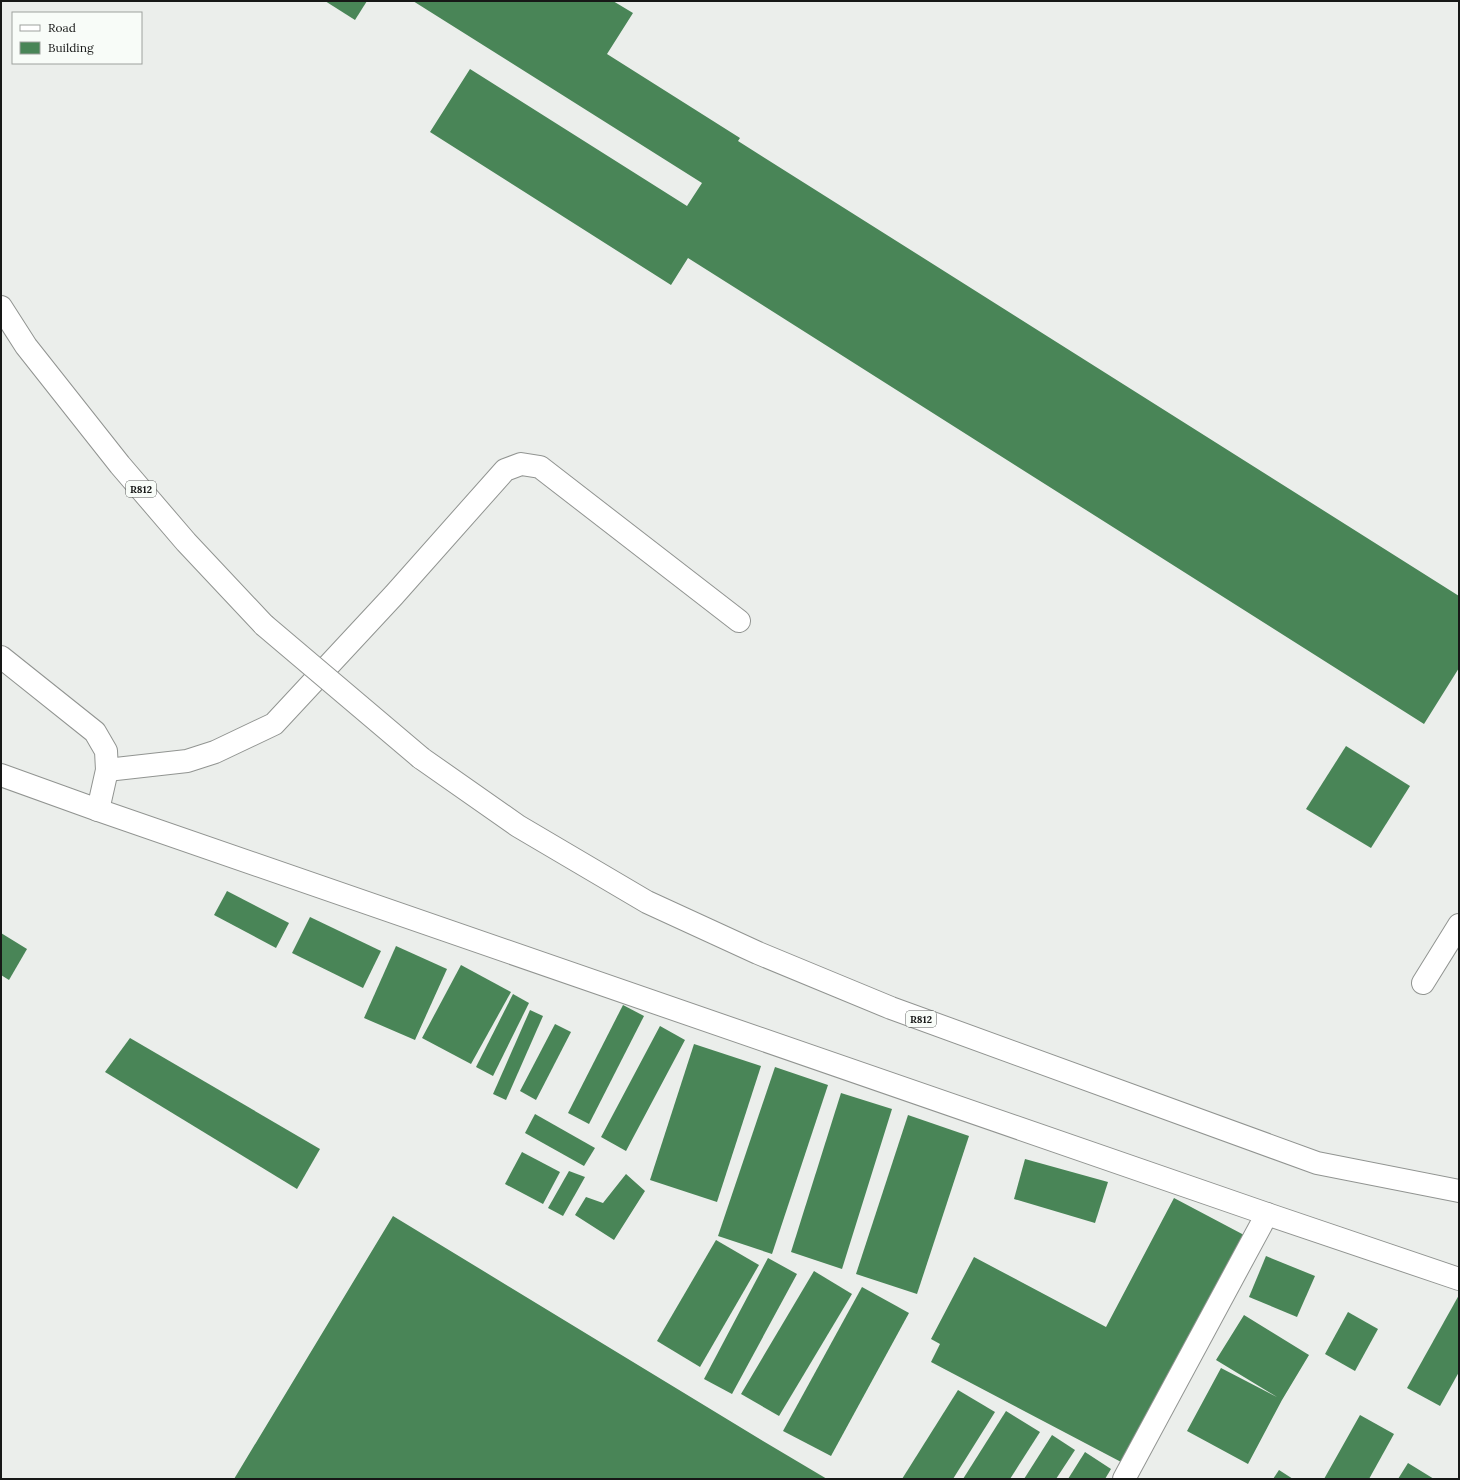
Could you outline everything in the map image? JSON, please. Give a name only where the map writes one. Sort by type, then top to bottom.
[{"type":"main road","name":"R812","points":[[1,307],[26,346],[120,465],[186,542],[264,625],[421,758],[518,826],[647,902],[758,953],[891,1008],[1317,1163],[1459,1190]]},
{"type":"main road","points":[[107,770],[187,761],[215,752],[274,724],[394,595],[505,470],[521,464],[540,467],[739,621]]},
{"type":"main road","points":[[1,657],[95,732],[106,751],[107,770],[98,810]]},
{"type":"main road","points":[[1,775],[98,810],[1459,1279]]},
{"type":"main road","points":[[1423,983],[1459,925]]},
{"type":"main road","points":[[1124,1479],[1267,1214]]},
{"type":"building","points":[[325,1],[367,1],[355,20]]},
{"type":"building","points":[[413,1],[613,1],[633,13],[607,54],[740,138],[738,141],[1459,596],[1459,668],[1424,724],[688,258],[671,285],[430,132],[470,69],[687,206],[702,183]]},
{"type":"building","points":[[1346,746],[1410,786],[1371,848],[1306,809]]},
{"type":"building","points":[[227,891],[289,923],[276,948],[214,915]]},
{"type":"building","points":[[310,917],[381,951],[363,988],[292,953]]},
{"type":"building","points":[[1,933],[27,949],[9,980],[1,975]]},
{"type":"building","points":[[396,946],[447,969],[415,1040],[364,1018]]},
{"type":"building","points":[[461,965],[511,992],[471,1064],[422,1038]]},
{"type":"building","points":[[513,994],[529,1003],[493,1076],[476,1067]]},
{"type":"building","points":[[623,1005],[644,1016],[589,1124],[568,1113]]},
{"type":"building","points":[[530,1010],[543,1016],[506,1100],[493,1094]]},
{"type":"building","points":[[555,1024],[571,1032],[536,1100],[520,1091]]},
{"type":"building","points":[[660,1026],[685,1040],[626,1151],[601,1137]]},
{"type":"building","points":[[130,1038],[320,1149],[297,1189],[105,1072]]},
{"type":"building","points":[[694,1044],[761,1066],[717,1202],[650,1180]]},
{"type":"building","points":[[775,1067],[828,1085],[772,1254],[718,1236]]},
{"type":"building","points":[[841,1093],[892,1109],[842,1269],[791,1252]]},
{"type":"building","points":[[535,1114],[595,1148],[584,1166],[525,1133]]},
{"type":"building","points":[[908,1115],[969,1136],[917,1294],[856,1274]]},
{"type":"building","points":[[522,1152],[560,1172],[543,1204],[505,1184]]},
{"type":"building","points":[[1025,1159],[1108,1182],[1095,1223],[1014,1199]]},
{"type":"building","points":[[569,1171],[585,1177],[563,1216],[548,1208]]},
{"type":"building","points":[[626,1174],[645,1191],[614,1240],[575,1215],[586,1197],[603,1203]]},
{"type":"building","points":[[1174,1198],[1244,1235],[1123,1463],[931,1362],[940,1344],[931,1339],[974,1257],[1106,1327]]},
{"type":"building","points":[[393,1216],[763,1441],[827,1479],[234,1479]]},
{"type":"building","points":[[716,1240],[759,1265],[700,1367],[657,1341]]},
{"type":"building","points":[[1266,1256],[1315,1276],[1297,1317],[1249,1297]]},
{"type":"building","points":[[768,1258],[797,1274],[732,1394],[704,1379]]},
{"type":"building","points":[[814,1271],[852,1294],[779,1416],[741,1394]]},
{"type":"building","points":[[862,1287],[909,1313],[831,1456],[783,1431]]},
{"type":"building","points":[[1459,1295],[1459,1372],[1440,1406],[1407,1388]]},
{"type":"building","points":[[1348,1312],[1378,1329],[1355,1371],[1325,1354]]},
{"type":"building","points":[[1244,1315],[1309,1355],[1282,1400],[1248,1464],[1187,1431],[1221,1368],[1277,1397],[1216,1360]]},
{"type":"building","points":[[958,1390],[995,1412],[953,1479],[902,1479]]},
{"type":"building","points":[[1006,1411],[1040,1432],[1010,1479],[963,1479]]},
{"type":"building","points":[[1360,1415],[1394,1434],[1369,1479],[1324,1479]]},
{"type":"building","points":[[1052,1435],[1075,1450],[1056,1479],[1024,1479]]},
{"type":"building","points":[[1085,1452],[1111,1469],[1105,1479],[1068,1479]]},
{"type":"building","points":[[1408,1463],[1434,1479],[1398,1479]]},
{"type":"building","points":[[1279,1470],[1293,1479],[1273,1479]]}]
